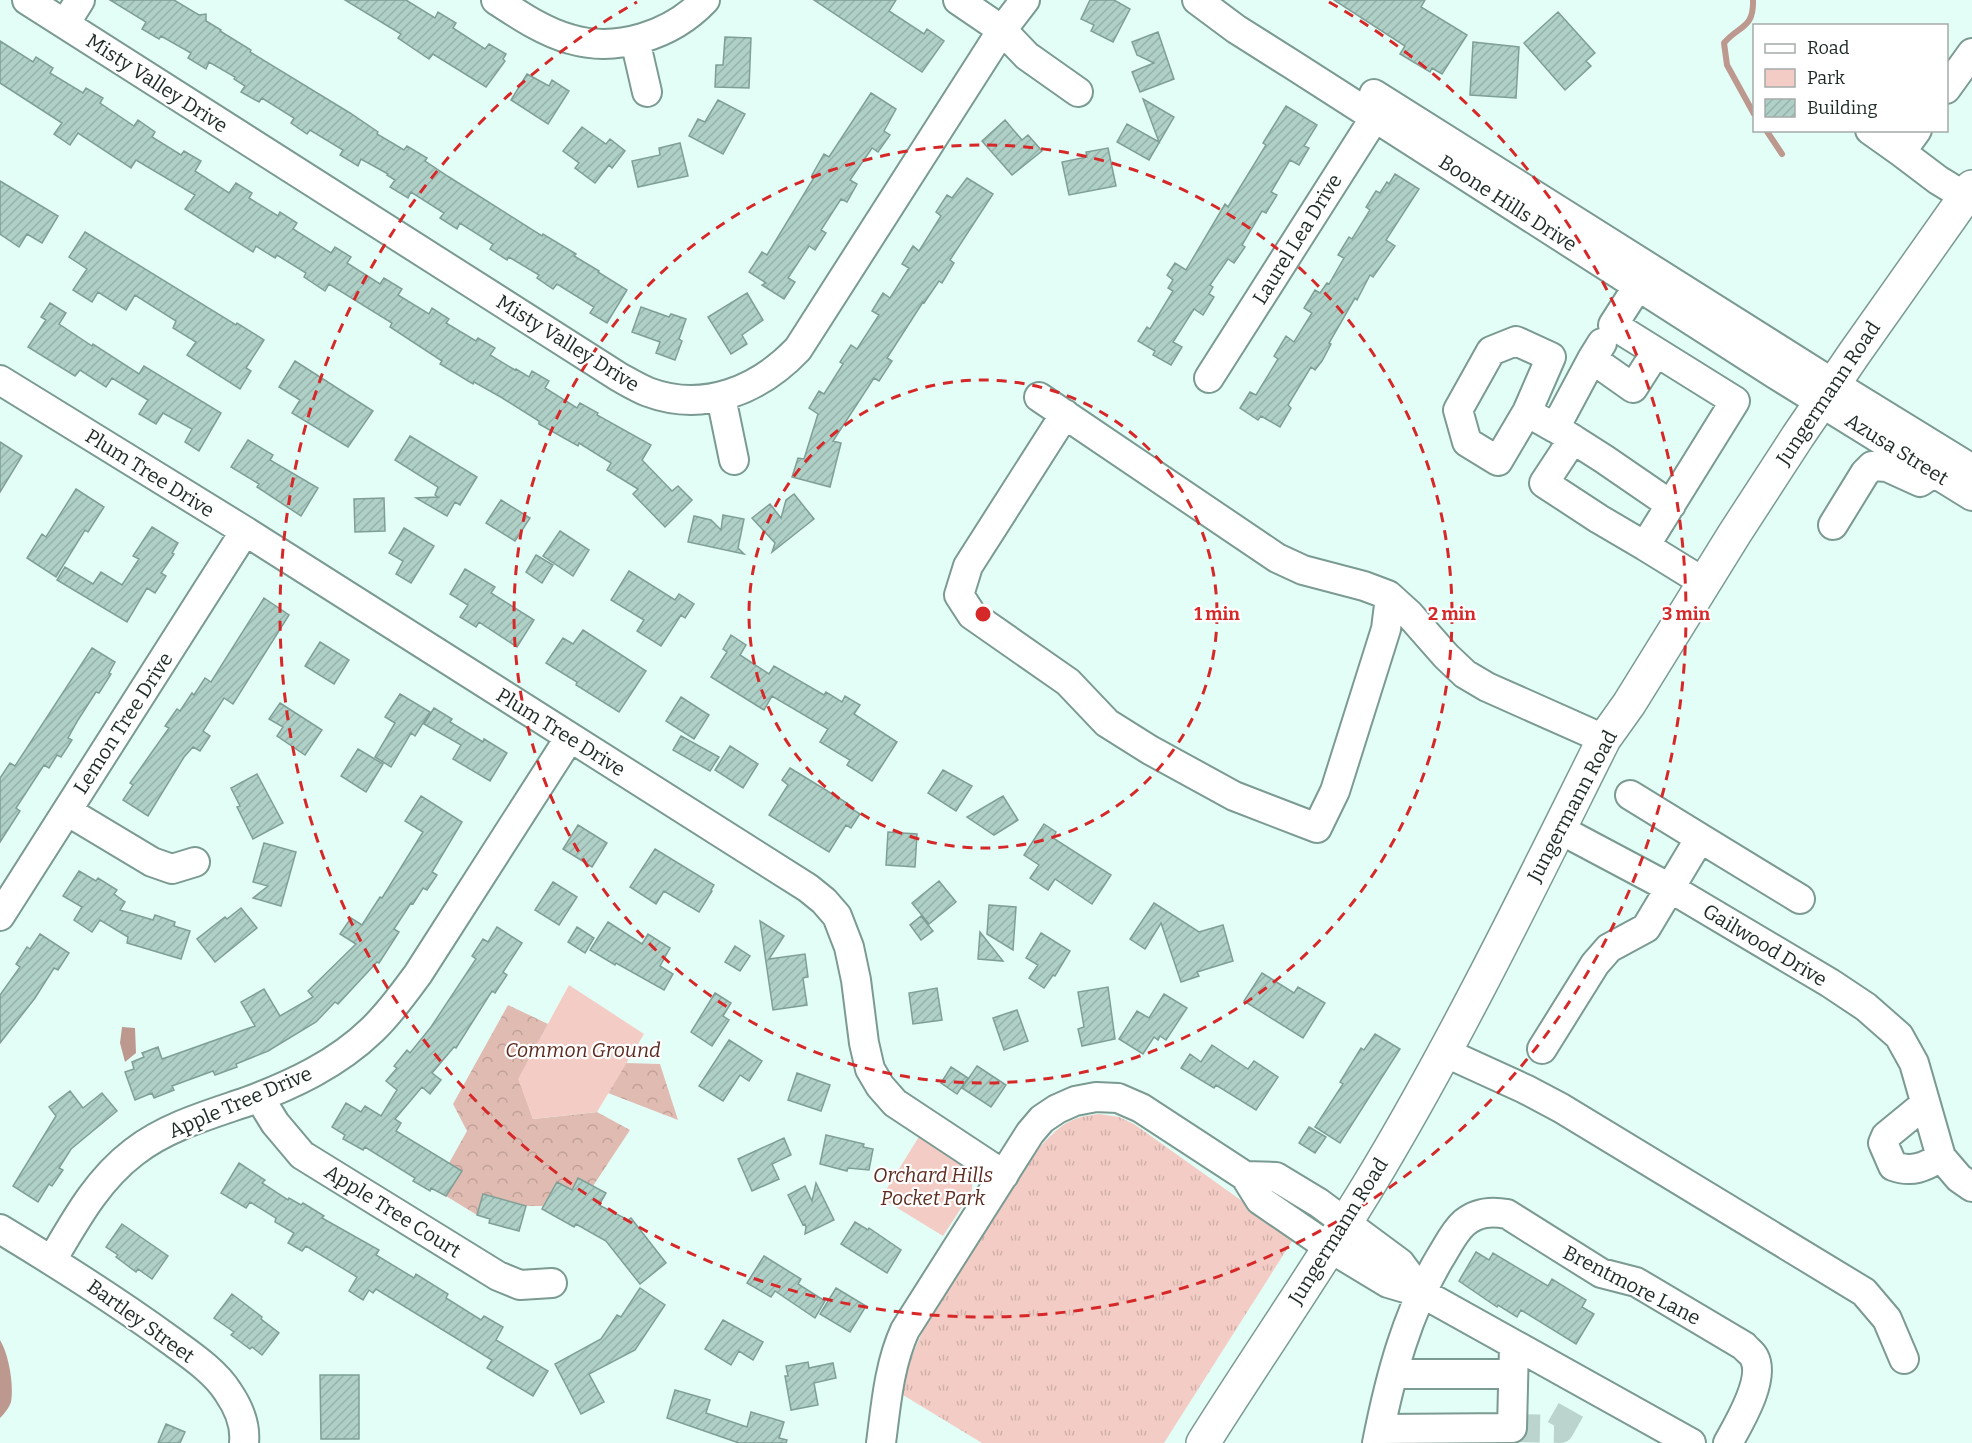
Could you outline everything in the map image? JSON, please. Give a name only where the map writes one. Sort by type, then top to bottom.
[{"type":"main road","name":"Jungermann Road","points":[[1203,1443],[1378,1169],[1444,1052],[1604,740],[1827,393],[1969,192]]},
{"type":"street","name":"Misty Valley Drive","points":[[27,0],[619,377],[647,392],[673,398],[699,399],[721,397],[761,381],[782,366],[798,349],[1002,30],[1025,0]]},
{"type":"street","points":[[65,24],[80,0]]},
{"type":"street","points":[[496,0],[528,20],[569,39],[596,45],[635,40],[660,33],[684,20],[705,0]]},
{"type":"street","points":[[958,0],[1002,30],[1027,56],[1078,92]]},
{"type":"street","name":"Boone Hills Drive","points":[[1197,0],[1236,29],[1380,109],[1827,393]]},
{"type":"street","name":"Boone Hills Drive","points":[[1228,0],[1380,109],[1638,286],[1827,393]]},
{"type":"street","points":[[635,40],[647,92]]},
{"type":"street","points":[[1948,88],[1972,53]]},
{"type":"street","name":"Laurel Lea Drive","points":[[1209,378],[1380,109]]},
{"type":"street","points":[[1877,132],[1909,141],[1938,180],[1969,192]]},
{"type":"street","points":[[1638,286],[1592,359],[1544,483],[1705,583]]},
{"type":"street","points":[[1613,325],[1735,401],[1645,546]]},
{"type":"street","points":[[1592,359],[1633,388],[1656,352]]},
{"type":"street","name":"Plum Tree Drive","points":[[0,380],[245,531],[808,888],[837,916],[849,947],[864,1043],[870,1069],[880,1086],[895,1103],[1004,1175]]},
{"type":"street","name":"Azusa Street","points":[[1827,393],[1940,462],[1972,496]]},
{"type":"street","points":[[721,397],[734,460]]},
{"type":"street","points":[[1039,397],[1277,558],[1304,570],[1364,586],[1390,597],[1410,614],[1446,656],[1465,674],[1487,687],[1604,740]]},
{"type":"street","points":[[1527,412],[1564,433],[1671,505]]},
{"type":"street","points":[[1065,414],[968,566],[959,595],[972,615],[1068,682],[1107,723],[1150,750],[1234,796],[1317,828],[1335,791],[1386,629],[1390,597]]},
{"type":"street","points":[[1833,525],[1865,473],[1872,466],[1887,467],[1920,482],[1940,462]]},
{"type":"street","name":"Azusa Street","points":[[1940,462],[1972,469]]},
{"type":"street","name":"Lemon Tree Drive","points":[[0,916],[245,531]]},
{"type":"street","name":"Apple Tree Drive","points":[[52,1260],[93,1193],[134,1152],[156,1138],[188,1123],[260,1097],[311,1075],[371,1031],[394,1007],[418,974],[570,737]]},
{"type":"street","points":[[1630,795],[1800,899]]},
{"type":"street","points":[[67,811],[152,862],[172,868],[195,862]]},
{"type":"street","name":"Gailwood Drive","points":[[1559,829],[1670,888],[1830,983],[1866,1007],[1899,1036],[1914,1064],[1941,1157],[1959,1179],[1972,1187]]},
{"type":"street","points":[[1542,1049],[1595,964],[1609,948],[1646,928],[1700,838]]},
{"type":"street","points":[[1444,1052],[1561,1108],[1864,1292],[1887,1319],[1904,1359]]},
{"type":"street","name":"Apple Tree Court","points":[[260,1097],[275,1123],[302,1155],[498,1276],[520,1285],[552,1283]]},
{"type":"street","points":[[881,1443],[892,1366],[905,1330],[1030,1133],[1042,1119],[1056,1109],[1075,1101],[1096,1097],[1118,1098],[1141,1108],[1245,1176],[1260,1200],[1337,1235],[1388,1283],[1422,1293],[1691,1443]]},
{"type":"street","points":[[1925,1104],[1886,1136],[1883,1143],[1893,1166],[1904,1170],[1925,1167],[1941,1157]]},
{"type":"street","name":"Brentmore Lane","points":[[1378,1436],[1404,1336],[1435,1266],[1464,1223],[1477,1215],[1492,1211],[1507,1214],[1601,1273],[1636,1282],[1744,1346],[1754,1357],[1757,1375],[1754,1390],[1728,1443]]},
{"type":"street","name":"Bartley Street","points":[[0,1229],[52,1260],[138,1317],[207,1370],[227,1390],[239,1412],[245,1429],[244,1443]]},
{"type":"street","points":[[1378,1436],[1512,1428],[1514,1346]]},
{"type":"street","points":[[1393,1374],[1513,1374]]},
{"type":"green space","name":"Common Ground","points":[[569,985],[644,1034],[597,1112],[533,1119],[518,1079]]},
{"type":"green space","points":[[508,1005],[548,1024],[519,1079],[533,1119],[597,1112],[630,1130],[593,1186],[579,1178],[572,1190],[557,1182],[543,1206],[526,1206],[483,1194],[477,1215],[446,1196],[462,1171],[449,1163],[467,1131],[453,1104]]},
{"type":"green space","points":[[626,1063],[660,1064],[678,1120],[608,1093]]},
{"type":"green space","points":[[1100,1114],[1119,1117],[1134,1124],[1294,1238],[1164,1443],[982,1443],[903,1395],[909,1363],[923,1330],[1039,1148],[1053,1133],[1073,1120]]},
{"type":"green space","name":"Orchard Hills Pocket Park","points":[[920,1135],[957,1158],[970,1174],[971,1193],[943,1236],[881,1198]]},
{"type":"shaded area","points":[[122,1027],[135,1028],[136,1053],[125,1062],[120,1043]]},
{"type":"shaded area","points":[[0,1340],[8,1362],[12,1387],[11,1402],[0,1418]]},
{"type":"building","points":[[110,0],[174,0],[199,15],[206,14],[206,21],[251,50],[250,52],[350,113],[378,132],[377,134],[404,150],[407,146],[427,158],[425,161],[449,177],[542,236],[543,234],[576,254],[574,256],[627,290],[607,323],[590,313],[594,307],[557,284],[553,289],[537,278],[539,275],[509,257],[507,260],[490,249],[493,244],[460,223],[457,229],[440,218],[444,213],[411,192],[408,198],[390,187],[395,180],[388,174],[361,159],[358,166],[340,155],[343,150],[310,130],[307,134],[291,123],[294,118],[262,98],[259,102],[241,92],[245,86],[234,79],[235,77],[209,62],[206,69],[188,58],[191,53],[161,36],[159,39],[142,29],[146,22]]},
{"type":"building","points":[[345,0],[406,0],[435,18],[438,12],[456,23],[453,28],[485,49],[489,44],[506,54],[503,59],[505,61],[486,87],[433,54],[429,59],[398,38],[401,34]]},
{"type":"building","points":[[814,0],[896,0],[889,11],[924,34],[927,29],[944,41],[922,72]]},
{"type":"building","points":[[1090,0],[1114,0],[1130,9],[1113,42],[1091,31],[1094,25],[1081,19]]},
{"type":"building","points":[[1334,0],[1425,0],[1421,7],[1467,35],[1442,74],[1432,68],[1430,72],[1400,54],[1405,46]]},
{"type":"building","points":[[1558,12],[1595,53],[1586,61],[1591,66],[1565,90],[1524,43]]},
{"type":"building","points":[[1158,32],[1174,79],[1140,92],[1132,72],[1154,63],[1137,55],[1132,42]]},
{"type":"building","points":[[725,37],[751,38],[749,88],[715,87],[716,65],[723,65]]},
{"type":"building","points":[[0,41],[33,62],[36,57],[53,68],[50,73],[83,93],[86,88],[103,98],[100,103],[134,126],[138,120],[155,132],[152,137],[181,155],[184,151],[201,161],[195,171],[229,193],[236,183],[252,193],[249,198],[278,216],[280,212],[297,223],[293,229],[331,253],[335,247],[351,257],[347,263],[380,284],[384,278],[402,289],[398,295],[429,314],[432,308],[449,319],[446,323],[476,341],[478,338],[495,348],[490,355],[529,377],[532,371],[549,381],[545,388],[577,408],[580,403],[651,445],[642,460],[672,491],[678,486],[692,500],[665,527],[633,494],[638,489],[607,470],[611,463],[579,443],[578,446],[539,424],[539,421],[499,396],[474,382],[473,384],[440,364],[442,361],[390,327],[392,323],[329,284],[325,291],[304,277],[306,273],[277,255],[275,258],[256,246],[253,252],[185,209],[195,195],[136,160],[131,168],[78,133],[70,145],[54,134],[62,123],[0,83]]},
{"type":"building","points":[[1473,42],[1519,47],[1516,98],[1470,95]]},
{"type":"building","points":[[527,74],[549,86],[552,80],[569,91],[548,124],[511,100]]},
{"type":"building","points":[[871,93],[896,109],[884,131],[890,135],[878,152],[872,148],[850,180],[857,184],[847,202],[841,199],[821,230],[826,233],[815,250],[809,246],[788,278],[795,282],[784,299],[762,285],[766,283],[749,272],[762,252],[767,255],[815,176],[812,175],[824,154],[829,157]]},
{"type":"building","points":[[1143,99],[1174,117],[1149,160],[1117,142],[1127,124],[1159,142]]},
{"type":"building","points":[[718,100],[745,114],[723,154],[689,136],[698,119],[705,122]]},
{"type":"building","points":[[1286,106],[1317,125],[1304,146],[1309,148],[1299,165],[1290,160],[1271,192],[1277,195],[1266,213],[1262,211],[1242,245],[1245,247],[1234,263],[1228,259],[1210,285],[1213,287],[1209,294],[1214,297],[1203,315],[1194,309],[1173,342],[1182,347],[1171,365],[1153,355],[1155,351],[1138,341],[1147,327],[1150,329],[1173,291],[1168,288],[1173,280],[1167,275],[1175,263],[1186,270],[1225,204],[1228,207],[1266,145],[1263,143]]},
{"type":"building","points":[[1005,120],[1022,140],[1028,135],[1042,151],[1012,175],[982,141]]},
{"type":"building","points":[[582,127],[606,144],[610,139],[625,151],[612,168],[609,165],[595,183],[575,168],[579,163],[563,151]]},
{"type":"building","points":[[680,143],[688,176],[638,187],[632,161],[660,155],[659,148]]},
{"type":"building","points":[[1108,148],[1116,186],[1069,195],[1062,162],[1087,157],[1086,152]]},
{"type":"building","points":[[1395,174],[1419,189],[1386,240],[1395,246],[1373,277],[1370,275],[1357,300],[1355,298],[1329,343],[1331,344],[1322,361],[1315,370],[1311,367],[1288,405],[1291,408],[1280,427],[1261,416],[1258,420],[1240,408],[1250,392],[1256,395],[1278,359],[1274,356],[1286,336],[1294,342],[1312,313],[1304,308],[1315,290],[1320,293],[1327,283],[1329,284],[1344,258],[1338,255],[1349,237],[1352,239],[1370,210],[1366,207],[1376,191],[1380,193]]},
{"type":"building","points":[[967,178],[993,194],[950,260],[954,263],[942,283],[939,281],[923,302],[887,358],[892,361],[879,381],[874,378],[833,441],[841,443],[830,487],[792,477],[798,458],[804,459],[818,414],[809,408],[819,391],[824,394],[843,364],[840,362],[851,345],[857,349],[879,315],[872,311],[883,293],[890,298],[909,268],[902,264],[913,246],[919,251],[941,216],[936,212],[947,195],[952,198]]},
{"type":"building","points":[[0,181],[58,216],[42,243],[27,234],[19,247],[0,234]]},
{"type":"building","points":[[85,232],[264,340],[246,368],[251,371],[240,389],[187,355],[196,342],[173,328],[176,321],[135,295],[126,310],[98,292],[92,302],[73,290],[87,269],[69,257]]},
{"type":"building","points":[[747,293],[763,320],[742,335],[747,344],[731,354],[708,317]]},
{"type":"building","points":[[50,303],[66,313],[59,324],[92,346],[93,344],[139,374],[144,366],[221,413],[199,451],[185,442],[192,429],[163,413],[156,424],[139,414],[148,400],[112,378],[106,387],[80,370],[75,376],[28,347],[46,320],[41,317]]},
{"type":"building","points":[[641,307],[669,317],[671,314],[686,319],[679,339],[682,341],[675,360],[656,353],[660,342],[632,332]]},
{"type":"building","points":[[295,361],[373,411],[348,447],[292,413],[300,400],[279,387]]},
{"type":"building","points":[[410,436],[477,477],[460,505],[455,502],[447,516],[416,498],[438,497],[435,495],[438,487],[395,460]]},
{"type":"building","points":[[248,440],[273,455],[270,460],[318,488],[301,516],[257,487],[259,484],[231,467]]},
{"type":"building","points":[[0,442],[22,456],[0,492]]},
{"type":"building","points":[[76,489],[104,507],[88,532],[85,530],[56,577],[27,558],[42,534],[46,537]]},
{"type":"building","points":[[794,494],[814,519],[772,552],[775,543],[752,518],[770,504],[781,518],[786,500]]},
{"type":"building","points":[[384,498],[385,531],[355,532],[354,499]]},
{"type":"building","points":[[501,500],[530,518],[515,541],[486,523]]},
{"type":"building","points":[[723,515],[744,519],[738,548],[744,554],[688,542],[694,516],[711,520],[721,530]]},
{"type":"building","points":[[152,527],[178,543],[172,553],[174,554],[161,573],[166,576],[155,593],[147,588],[127,622],[57,580],[65,567],[93,584],[101,572],[122,585],[139,559],[133,556]]},
{"type":"building","points":[[404,528],[434,546],[411,583],[396,574],[403,561],[389,553]]},
{"type":"building","points":[[560,531],[589,550],[573,576],[543,556]]},
{"type":"building","points":[[536,555],[553,565],[542,583],[526,572]]},
{"type":"building","points":[[465,569],[495,587],[491,593],[534,620],[517,647],[479,622],[476,627],[460,617],[468,605],[450,594]]},
{"type":"building","points":[[629,571],[675,600],[679,594],[694,604],[685,618],[681,615],[661,646],[637,631],[644,620],[611,600]]},
{"type":"building","points":[[264,598],[289,615],[233,704],[224,698],[203,731],[210,736],[200,751],[193,747],[184,757],[148,816],[123,800],[133,785],[130,783],[169,728],[165,726],[177,709],[180,711],[205,678],[211,682]]},
{"type":"building","points":[[583,630],[646,671],[619,712],[546,663],[563,638],[573,644]]},
{"type":"building","points":[[731,635],[746,645],[740,655],[769,674],[774,666],[824,695],[826,692],[842,702],[845,696],[860,705],[854,714],[897,742],[872,781],[847,765],[850,760],[820,742],[828,729],[772,696],[764,710],[711,677],[727,652],[723,649]]},
{"type":"building","points":[[320,642],[349,660],[334,684],[305,666]]},
{"type":"building","points":[[92,648],[115,662],[109,673],[111,674],[78,720],[68,738],[72,740],[61,757],[57,755],[49,768],[44,765],[16,808],[20,811],[0,842],[0,778],[10,763],[15,766]]},
{"type":"building","points":[[400,694],[430,712],[415,736],[411,733],[391,767],[375,757],[395,723],[385,717]]},
{"type":"building","points":[[681,697],[709,715],[694,739],[666,721]]},
{"type":"building","points":[[280,703],[322,730],[305,755],[277,736],[283,727],[269,719]]},
{"type":"building","points":[[434,708],[452,719],[450,722],[483,742],[484,739],[507,753],[490,781],[453,759],[461,745],[424,724]]},
{"type":"building","points":[[681,736],[719,757],[710,771],[673,750]]},
{"type":"building","points":[[730,746],[758,764],[743,788],[715,770]]},
{"type":"building","points":[[358,749],[383,764],[366,792],[341,776]]},
{"type":"building","points":[[790,768],[847,803],[846,805],[860,814],[851,828],[846,825],[829,852],[769,815],[788,785],[782,780]]},
{"type":"building","points":[[943,770],[972,786],[956,811],[928,793]]},
{"type":"building","points":[[257,774],[283,823],[253,839],[237,807],[240,806],[231,788]]},
{"type":"building","points":[[421,796],[462,822],[432,872],[437,875],[427,890],[423,888],[413,904],[411,903],[394,929],[399,932],[379,963],[377,962],[338,1004],[335,1002],[316,1022],[268,1051],[236,1064],[237,1067],[215,1075],[213,1071],[172,1086],[174,1090],[154,1098],[152,1093],[135,1100],[125,1072],[134,1069],[132,1062],[144,1057],[142,1053],[158,1047],[162,1059],[255,1026],[241,1002],[264,989],[280,1016],[313,997],[308,991],[356,944],[340,934],[351,918],[362,925],[380,897],[382,898],[423,832],[405,821]]},
{"type":"building","points":[[1003,796],[1018,820],[994,835],[967,817]]},
{"type":"building","points":[[1044,824],[1056,832],[1053,838],[1111,875],[1092,904],[1055,879],[1048,890],[1030,878],[1039,865],[1024,855]]},
{"type":"building","points":[[578,825],[607,843],[592,867],[563,849]]},
{"type":"building","points":[[888,832],[917,834],[915,867],[886,865]]},
{"type":"building","points":[[264,843],[296,852],[281,906],[253,898],[268,886],[253,882]]},
{"type":"building","points":[[655,849],[714,885],[699,912],[664,891],[656,904],[630,887]]},
{"type":"building","points":[[79,871],[96,881],[98,878],[117,890],[114,894],[125,902],[120,910],[153,920],[155,915],[175,922],[174,926],[190,931],[181,959],[127,943],[128,937],[100,920],[92,932],[74,920],[82,907],[63,896]]},
{"type":"building","points":[[939,881],[956,902],[929,924],[912,903]]},
{"type":"building","points":[[553,882],[577,897],[559,925],[535,910]]},
{"type":"building","points":[[1154,903],[1199,932],[1223,925],[1233,961],[1197,972],[1199,976],[1181,982],[1161,923],[1145,949],[1130,939]]},
{"type":"building","points":[[989,905],[1016,907],[1013,950],[987,934]]},
{"type":"building","points":[[241,908],[257,928],[215,962],[197,939],[225,917],[227,919]]},
{"type":"building","points":[[921,916],[933,931],[921,940],[910,925]]},
{"type":"building","points":[[760,921],[784,936],[769,959],[805,954],[808,977],[803,978],[807,1005],[773,1010]]},
{"type":"building","points":[[608,922],[642,944],[648,934],[670,948],[660,966],[673,974],[664,990],[590,950]]},
{"type":"building","points":[[497,927],[522,943],[503,972],[507,975],[495,993],[492,991],[456,1048],[454,1047],[432,1073],[441,1080],[430,1094],[422,1087],[395,1119],[401,1123],[396,1131],[462,1171],[446,1196],[431,1188],[430,1191],[413,1181],[415,1178],[365,1147],[363,1150],[343,1139],[345,1135],[332,1127],[346,1103],[361,1112],[365,1106],[381,1116],[397,1090],[386,1081],[397,1068],[394,1066],[407,1050],[410,1053],[431,1027],[476,959],[472,956],[483,939],[488,942]]},
{"type":"building","points":[[577,927],[594,938],[585,953],[568,942]]},
{"type":"building","points":[[980,932],[1003,961],[978,959]]},
{"type":"building","points":[[1041,933],[1070,951],[1055,976],[1053,975],[1044,988],[1029,978],[1038,965],[1026,958]]},
{"type":"building","points":[[40,934],[69,953],[58,970],[54,968],[35,998],[0,1043],[0,995],[20,967],[16,964],[27,947],[30,949]]},
{"type":"building","points":[[735,946],[750,956],[740,971],[725,962]]},
{"type":"building","points":[[1262,973],[1294,993],[1298,987],[1325,1003],[1303,1038],[1244,1001]]},
{"type":"building","points":[[1108,987],[1115,1039],[1082,1046],[1078,1029],[1084,1027],[1078,992]]},
{"type":"building","points":[[937,988],[942,1020],[913,1024],[909,993]]},
{"type":"building","points":[[715,993],[731,1003],[723,1016],[729,1020],[712,1046],[691,1032]]},
{"type":"building","points":[[1164,994],[1187,1008],[1166,1040],[1160,1036],[1158,1040],[1154,1037],[1143,1054],[1119,1039],[1137,1011],[1149,1018]]},
{"type":"building","points":[[1017,1010],[1028,1041],[1004,1050],[993,1018]]},
{"type":"building","points":[[1375,1034],[1400,1049],[1340,1143],[1315,1127],[1343,1084],[1340,1082],[1361,1048],[1364,1050]]},
{"type":"building","points":[[729,1040],[762,1061],[749,1081],[740,1075],[723,1101],[699,1086]]},
{"type":"building","points":[[1212,1045],[1248,1069],[1254,1061],[1278,1077],[1256,1110],[1216,1085],[1214,1088],[1181,1068],[1190,1054],[1201,1062]]},
{"type":"building","points":[[977,1066],[1006,1085],[991,1107],[962,1088]]},
{"type":"building","points":[[951,1067],[968,1078],[957,1094],[941,1083]]},
{"type":"building","points":[[797,1073],[830,1085],[821,1111],[788,1100]]},
{"type":"building","points":[[70,1091],[83,1108],[102,1093],[117,1111],[71,1149],[59,1168],[63,1170],[52,1186],[49,1184],[38,1202],[13,1186],[56,1116],[49,1107]]},
{"type":"building","points":[[1309,1127],[1326,1137],[1315,1153],[1299,1143]]},
{"type":"building","points":[[826,1135],[864,1144],[863,1147],[873,1149],[869,1170],[848,1168],[847,1171],[820,1164]]},
{"type":"building","points":[[784,1138],[791,1155],[772,1164],[779,1179],[752,1191],[738,1159]]},
{"type":"building","points":[[239,1163],[265,1180],[262,1183],[288,1200],[289,1198],[301,1205],[303,1203],[324,1216],[322,1218],[379,1250],[376,1255],[414,1278],[416,1274],[448,1294],[446,1298],[481,1320],[484,1316],[503,1327],[496,1340],[548,1371],[533,1396],[487,1368],[492,1360],[376,1289],[373,1293],[369,1290],[363,1300],[349,1291],[357,1277],[306,1246],[302,1251],[288,1243],[294,1233],[275,1222],[276,1218],[250,1202],[246,1208],[221,1193]]},
{"type":"building","points":[[578,1178],[606,1193],[599,1205],[628,1220],[631,1218],[666,1263],[640,1284],[606,1241],[542,1209],[557,1182],[572,1190]]},
{"type":"building","points":[[816,1183],[834,1220],[805,1234],[805,1224],[803,1225],[788,1195],[805,1186],[812,1201]]},
{"type":"building","points":[[483,1194],[526,1206],[519,1231],[489,1223],[490,1219],[477,1215]]},
{"type":"building","points":[[855,1222],[868,1230],[869,1228],[901,1250],[887,1273],[841,1244]]},
{"type":"building","points":[[122,1224],[168,1256],[152,1279],[138,1269],[136,1272],[106,1247]]},
{"type":"building","points":[[1476,1252],[1489,1260],[1493,1253],[1548,1286],[1552,1279],[1586,1300],[1582,1307],[1594,1314],[1576,1344],[1521,1310],[1517,1317],[1498,1305],[1497,1307],[1459,1281]]},
{"type":"building","points":[[764,1256],[801,1279],[798,1284],[825,1301],[815,1318],[775,1291],[771,1297],[747,1283]]},
{"type":"building","points":[[640,1288],[665,1305],[635,1350],[589,1374],[604,1402],[581,1414],[555,1364],[601,1339],[617,1315],[621,1317]]},
{"type":"building","points":[[836,1288],[866,1306],[850,1332],[820,1314]]},
{"type":"building","points":[[232,1294],[279,1333],[262,1355],[231,1335],[234,1332],[214,1318]]},
{"type":"building","points":[[723,1320],[763,1342],[753,1360],[739,1351],[731,1365],[705,1349]]},
{"type":"building","points":[[808,1362],[809,1368],[833,1363],[836,1378],[814,1383],[818,1405],[791,1410],[785,1376],[788,1376],[786,1366]]},
{"type":"building","points":[[320,1375],[359,1375],[359,1439],[321,1439]]},
{"type":"building","points":[[675,1390],[710,1400],[706,1413],[747,1427],[751,1412],[784,1422],[779,1438],[787,1440],[786,1443],[739,1443],[667,1418]]},
{"type":"building","points":[[166,1424],[185,1432],[180,1443],[158,1443]]},
{"type":"waterway","points":[[1753,0],[1753,9],[1748,22],[1724,43],[1727,65],[1753,112]]},
{"type":"waterway","points":[[1767,132],[1782,154]]},
{"type":"tunnel","points":[[1512,1428],[1560,1429],[1585,1385]]}]
